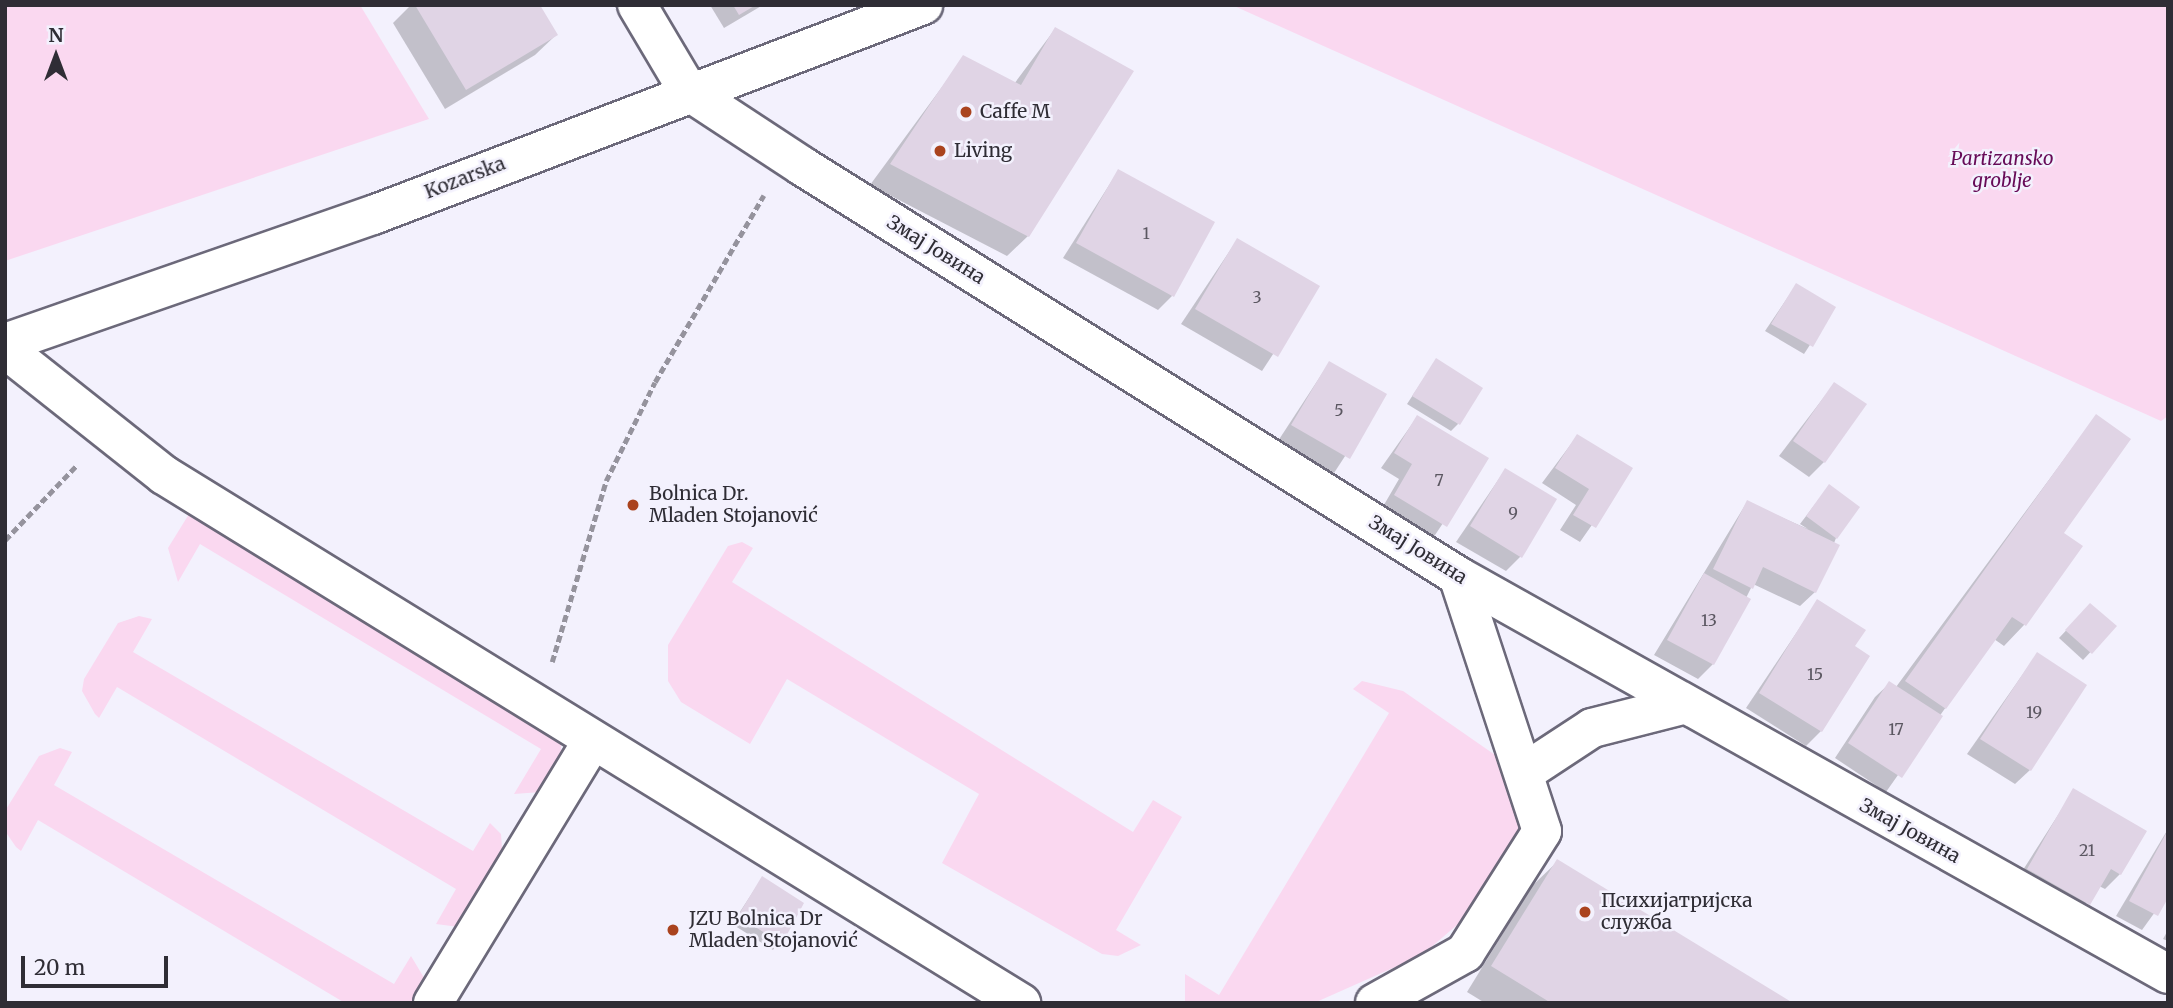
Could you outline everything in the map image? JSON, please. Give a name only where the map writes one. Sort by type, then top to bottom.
[{"type":"street","points":[[637,5],[688,92]]},
{"type":"street","name":"Kozarska","points":[[5,343],[373,215],[688,92],[923,5]]},
{"type":"street","name":"Змај Јовина","points":[[688,92],[1458,576],[1683,705],[2168,974]]},
{"type":"street","points":[[5,349],[108,435],[591,743],[1021,1003]]},
{"type":"street","points":[[1375,1003],[1465,953],[1542,831],[1525,772],[1458,576]]},
{"type":"street","points":[[1525,772],[1592,728],[1683,705]]},
{"type":"street","points":[[433,1003],[591,743]]},
{"type":"path","points":[[538,710],[606,481],[655,382],[787,156]]},
{"type":"path","points":[[5,540],[108,435]]},
{"type":"green space","points":[[5,5],[360,5],[429,119],[5,261]]},
{"type":"green space","name":"Partizansko groblje","points":[[1232,5],[2168,5],[2168,416],[2161,421]]},
{"type":"green space","points":[[194,506],[561,734],[561,756],[541,792],[514,794],[541,749],[200,544],[178,582],[168,548]]},
{"type":"green space","points":[[742,542],[753,548],[732,582],[1133,832],[1153,800],[1182,817],[1116,930],[1141,945],[1118,956],[1102,954],[942,863],[979,794],[787,679],[750,744],[681,702],[668,681],[668,645],[728,546]]},
{"type":"green space","points":[[139,616],[152,619],[133,652],[473,851],[490,823],[501,834],[503,863],[459,927],[436,924],[456,889],[117,687],[99,718],[82,691],[84,679],[118,623]]},
{"type":"green space","points":[[1362,681],[1403,691],[1534,782],[1537,803],[1464,919],[1422,955],[1314,1003],[1185,1003],[1185,974],[1219,995],[1389,713],[1353,689]]},
{"type":"green space","points":[[60,748],[72,752],[54,785],[394,984],[411,956],[426,981],[421,1003],[345,1003],[38,820],[21,851],[5,831],[5,811],[39,756]]},
{"type":"building","points":[[415,5],[540,5],[558,35],[466,90]]},
{"type":"building","points":[[733,5],[756,5],[739,15]]},
{"type":"building","points":[[1055,27],[1134,71],[1029,237],[890,164],[963,55],[1021,85]]},
{"type":"building","points":[[1118,169],[1215,222],[1174,297],[1076,243]]},
{"type":"building","points":[[1237,238],[1320,286],[1278,357],[1195,309]]},
{"type":"building","points":[[1796,283],[1836,307],[1813,347],[1771,324]]},
{"type":"building","points":[[1436,358],[1483,388],[1460,425],[1412,396]]},
{"type":"building","points":[[1329,361],[1387,394],[1350,459],[1291,425]]},
{"type":"building","points":[[1834,382],[1867,404],[1825,463],[1793,441]]},
{"type":"building","points":[[2096,414],[2131,439],[2064,533],[2083,546],[2026,626],[2012,617],[1946,709],[1905,681]]},
{"type":"building","points":[[1417,415],[1489,458],[1447,527],[1394,495],[1412,464],[1394,453]]},
{"type":"building","points":[[1577,434],[1633,468],[1596,528],[1573,515],[1589,489],[1555,468]]},
{"type":"building","points":[[1505,468],[1557,499],[1522,558],[1470,526]]},
{"type":"building","points":[[1829,484],[1860,507],[1837,539],[1806,516]]},
{"type":"building","points":[[1747,500],[1840,545],[1816,593],[1763,567],[1753,589],[1713,569]]},
{"type":"building","points":[[1704,573],[1751,599],[1714,665],[1667,640]]},
{"type":"building","points":[[1817,599],[1866,630],[1855,646],[1870,656],[1822,732],[1759,693]]},
{"type":"building","points":[[2090,603],[2117,626],[2092,654],[2065,630]]},
{"type":"building","points":[[2037,652],[2087,685],[2031,771],[1980,739]]},
{"type":"building","points":[[1889,681],[1943,716],[1902,778],[1848,743]]},
{"type":"building","points":[[2073,788],[2147,831],[2121,875],[2111,869],[2090,905],[2027,869]]},
{"type":"building","points":[[2168,830],[2168,898],[2158,916],[2129,901]]},
{"type":"building","name":"Психијатријска служба","points":[[1557,859],[1793,1003],[1551,1003],[1491,966]]},
{"type":"building","points":[[762,876],[804,903],[782,944],[738,916]]},
{"type":"place","name":"Caffe M","points":[[966,112]]},
{"type":"place","name":"Living","points":[[940,151]]},
{"type":"place","name":"Bolnica Dr. Mladen Stojanović","points":[[633,505]]},
{"type":"place","name":"Психијатријска служба","points":[[1585,912]]},
{"type":"place","name":"JZU Bolnica Dr Mladen Stojanović","points":[[673,930]]}]
